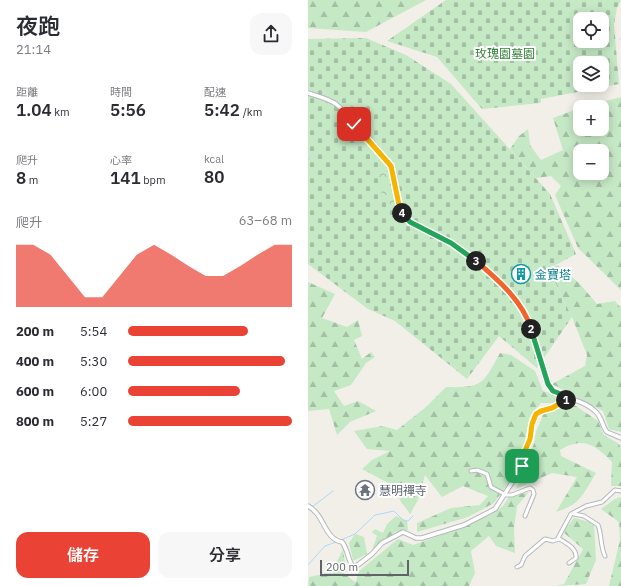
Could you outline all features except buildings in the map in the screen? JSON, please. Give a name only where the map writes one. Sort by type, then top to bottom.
[{"type":"street","points":[[308,93],[336,104],[386,159],[394,175],[400,211],[418,227],[451,243],[468,255],[489,272],[522,309],[528,319],[551,389],[596,411],[600,416],[607,432],[621,438]]},
{"type":"street","points":[[308,506],[312,508],[324,522],[329,534],[335,541],[342,542],[346,548],[349,562],[354,568],[372,554],[382,543],[403,532],[416,538],[422,538],[464,524],[495,509],[506,495],[522,466],[524,453],[530,439],[532,424],[536,414],[552,408],[569,397]]},
{"type":"street","points":[[472,471],[477,470],[487,474],[491,487],[506,495],[512,495],[530,488],[533,490],[534,494],[525,516]]},
{"type":"street","points":[[559,539],[558,535],[571,514],[574,514],[586,506],[602,502],[614,490],[621,491]]},
{"type":"street","points":[[574,514],[584,516],[598,525],[602,536],[601,549],[605,556]]},
{"type":"street","points":[[517,567],[521,565],[525,556],[545,539],[553,541],[559,539]]},
{"type":"street","points":[[559,539],[572,548],[576,553],[576,558],[569,563]]},
{"type":"green space","points":[[308,0],[426,0],[366,32],[308,28]]},
{"type":"green space","name":"玫瑰園墓園","points":[[446,0],[621,0],[617,8],[614,24],[619,84],[609,86],[609,56],[573,56],[573,92],[577,92],[541,99],[541,103],[482,109],[437,57],[387,41]]},
{"type":"green space","points":[[366,38],[406,55],[451,84],[550,194],[576,254],[548,269],[572,317],[537,368],[499,336],[467,379],[395,321],[368,309],[308,264],[308,39]]},
{"type":"green space","points":[[621,97],[621,290],[578,248],[555,195],[561,186],[551,176],[536,178],[510,149],[519,136],[528,129],[530,145],[541,160],[563,150],[553,118],[573,111],[573,136],[609,136],[609,100]]},
{"type":"green space","points":[[378,165],[388,168],[397,209],[386,202],[383,197],[378,178]]},
{"type":"green space","points":[[559,266],[579,283],[597,304],[615,301],[621,308],[621,432],[609,429],[603,411],[552,384],[585,366],[587,355],[572,317],[548,268]]},
{"type":"green space","points":[[308,282],[335,294],[322,318],[347,327],[358,320],[362,336],[354,340],[362,359],[371,352],[375,357],[366,363],[351,385],[334,391],[344,406],[358,401],[376,411],[350,422],[337,435],[329,409],[308,411]]},
{"type":"green space","points":[[500,353],[511,355],[535,371],[543,391],[557,396],[555,403],[541,403],[530,416],[519,468],[494,503],[468,517],[417,532],[417,523],[451,508],[480,505],[488,496],[463,486],[442,497],[425,475],[418,500],[410,514],[388,483],[362,469],[372,460],[390,451],[367,449],[354,431],[383,426],[397,430],[426,407],[446,387],[475,385],[480,382],[490,372]]},
{"type":"green space","points":[[570,402],[598,421],[604,435],[619,444],[621,448],[621,486],[611,486],[612,462],[600,451],[589,444],[583,443],[568,446],[560,450],[561,456],[596,473],[576,502],[571,506],[556,512],[577,477],[552,473],[516,489],[526,467],[536,432],[543,415]]},
{"type":"green space","points":[[529,492],[517,506],[514,528],[515,553],[496,546],[489,536],[471,551],[475,573],[469,586],[308,586],[309,577],[332,572],[343,549],[345,563],[340,570],[356,583],[358,572],[398,539],[413,545],[436,537],[492,514],[503,506],[509,497]]},
{"type":"green space","points":[[621,497],[621,586],[609,586],[620,540],[619,522],[601,509],[615,499]]},
{"type":"green space","points":[[396,516],[407,521],[408,530],[395,532],[371,553],[377,536],[372,532],[375,529],[383,533],[387,524]]},
{"type":"green space","points":[[574,518],[594,523],[596,560],[586,584],[556,586],[564,584],[583,549],[563,532]]},
{"type":"green space","points":[[355,534],[364,537],[367,554],[353,560],[349,543]]},
{"type":"waterway","points":[[308,510],[333,491]]},
{"type":"waterway","points":[[341,540],[355,534],[375,515],[394,511],[403,520],[408,521],[413,516]]},
{"type":"waterway","points":[[308,565],[325,546],[336,542]]},
{"type":"place","name":"金寶塔","points":[[521,274]]},
{"type":"place","name":"慧明禪寺","points":[[365,490]]},
{"type":"route","points":[[354,124],[391,166],[400,211],[410,222],[451,243],[468,255],[489,272],[510,294],[528,319],[548,384],[553,391],[569,397],[552,408],[536,414],[532,424],[532,434],[524,453],[522,466]]}]
